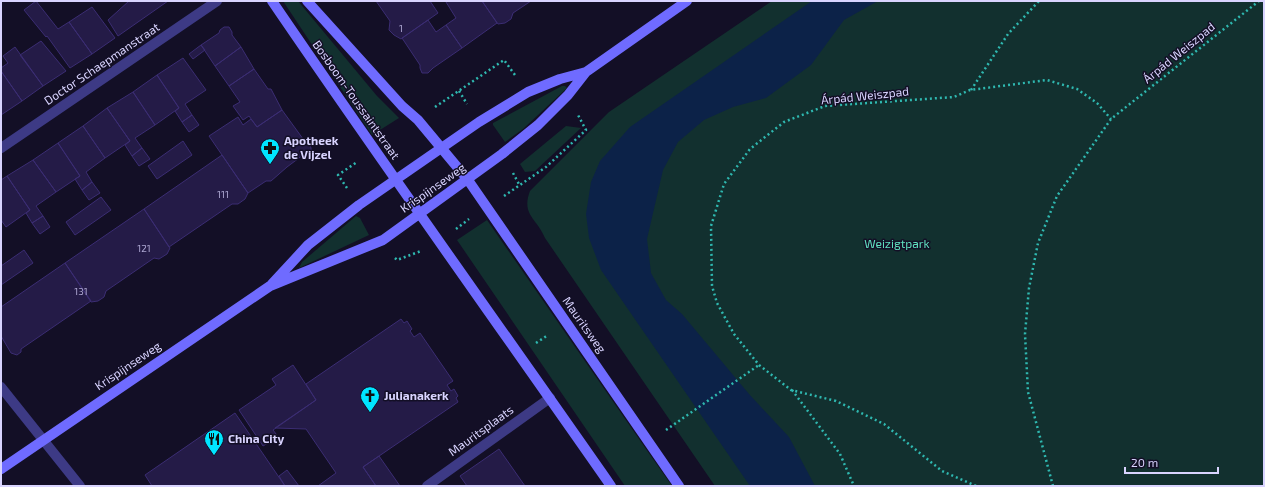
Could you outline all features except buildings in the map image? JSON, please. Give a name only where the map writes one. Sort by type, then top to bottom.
[{"type":"street","name":"Doctor Schaepmanstraat","points":[[1,148],[217,1]]},
{"type":"street","name":"Bosboom-Toussaintstraat","points":[[272,1],[363,135],[420,214]]},
{"type":"street","name":"Bosboom-Toussaintstraat","points":[[307,1],[442,148],[468,180]]},
{"type":"street","name":"Krispijnseweg","points":[[1,469],[270,286],[373,245],[420,214],[468,180],[538,125],[568,95],[586,72],[687,1]]},
{"type":"street","name":"Krispijnseweg","points":[[270,286],[308,245],[396,179],[478,122],[528,92],[560,79],[586,72]]},
{"type":"street","name":"Mauritsweg","points":[[468,180],[679,486]]},
{"type":"street","points":[[420,214],[611,486]]},
{"type":"street","points":[[1,387],[80,486]]},
{"type":"street","name":"Mauritsplaats","points":[[427,486],[550,398]]},
{"type":"path","points":[[970,90],[1008,34],[1039,1]]},
{"type":"path","name":"Árpád Weiszpad","points":[[1053,486],[1028,392],[1025,334],[1029,288],[1038,243],[1057,196],[1111,119],[1259,1]]},
{"type":"path","points":[[458,91],[504,60],[528,92]]},
{"type":"path","name":"Árpád Weiszpad","points":[[976,486],[942,471],[884,424],[836,401],[791,390],[759,365],[734,334],[717,302],[712,286],[711,226],[724,184],[750,149],[784,122],[825,106],[954,97],[970,90],[1047,80],[1077,89],[1097,103],[1111,119]]},
{"type":"path","points":[[520,186],[546,167],[586,130],[568,95]]},
{"type":"path","points":[[519,354],[567,323]]},
{"type":"path","points":[[682,419],[759,365]]},
{"type":"path","points":[[791,390],[840,454],[854,486]]},
{"type":"green space","points":[[283,1],[298,1],[377,96],[399,118],[372,135]]},
{"type":"green space","name":"Weizigtpark","points":[[772,1],[1264,1],[1264,486],[715,486],[545,238],[542,231],[531,216],[527,206],[530,191],[609,112]]},
{"type":"green space","points":[[562,86],[567,88],[523,129],[505,142],[493,123]]},
{"type":"green space","points":[[566,126],[581,128],[535,171],[525,172],[520,164]]},
{"type":"green space","points":[[356,216],[360,218],[369,235],[299,268],[302,262]]},
{"type":"green space","points":[[487,220],[672,486],[625,486],[457,240]]},
{"type":"water","points":[[812,1],[878,1],[844,20],[811,65],[766,98],[733,107],[704,120],[678,142],[663,170],[647,239],[651,273],[666,300],[682,314],[749,394],[789,437],[815,486],[750,486],[601,270],[589,238],[586,214],[591,182],[600,161],[630,127]]},
{"type":"place","name":"Apotheek de Vijzel","points":[[270,165]]},
{"type":"place","name":"Julianakerk","points":[[370,413]]},
{"type":"place","name":"China City","points":[[214,456]]}]
